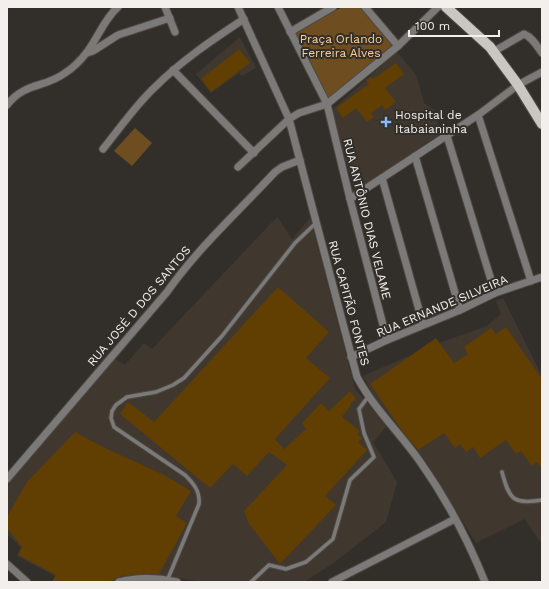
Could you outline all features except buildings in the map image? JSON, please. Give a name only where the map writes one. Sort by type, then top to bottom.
[{"type":"main road","points":[[446,7],[493,52],[518,85],[542,124]]},
{"type":"street","points":[[7,105],[17,94],[31,87],[64,75],[73,68],[87,53],[103,27],[118,7]]},
{"type":"street","points":[[165,7],[175,32]]},
{"type":"street","name":"RUA CAPITÃO FONTES","points":[[238,7],[289,119],[357,377],[368,397],[421,463],[455,519],[485,582]]},
{"type":"street","points":[[278,7],[327,104]]},
{"type":"street","points":[[290,32],[333,7]]},
{"type":"street","points":[[366,7],[398,46]]},
{"type":"street","points":[[238,167],[289,119],[299,113],[327,104],[398,46],[438,7]]},
{"type":"street","points":[[87,53],[93,51],[118,35],[170,18]]},
{"type":"street","points":[[103,149],[146,96],[173,70],[208,42],[244,19]]},
{"type":"street","points":[[493,52],[524,34],[528,35],[542,53]]},
{"type":"street","points":[[173,70],[254,152]]},
{"type":"street","points":[[350,199],[478,115],[518,85],[542,72]]},
{"type":"street","name":"RUA ANTÔNIO DIAS VELAME","points":[[327,104],[387,340]]},
{"type":"street","points":[[478,115],[530,281]]},
{"type":"street","points":[[447,136],[495,293]]},
{"type":"street","points":[[415,156],[460,310]]},
{"type":"street","name":"RUA JOSÉ D DOS SANTOS","points":[[7,479],[167,292],[200,250],[274,172],[300,160]]},
{"type":"street","points":[[382,178],[423,324]]},
{"type":"street","name":"RUA ERNANDE SILVEIRA","points":[[351,358],[387,340],[460,310],[495,293],[542,277]]},
{"type":"street","points":[[332,582],[455,519]]},
{"type":"street","points":[[8,567],[27,582]]},
{"type":"street","points":[[119,582],[130,579],[153,579],[177,582]]},
{"type":"lane","points":[[167,581],[199,504],[199,493],[193,483],[185,475],[114,427],[111,418],[112,411],[116,405],[127,397],[156,392],[173,385],[184,378],[222,336],[291,248],[317,222]]},
{"type":"lane","points":[[251,582],[269,565],[286,569],[306,562],[333,539],[350,480],[374,457],[364,433],[359,409],[368,397]]},
{"type":"lane","points":[[502,472],[508,492],[516,500],[522,502],[542,500]]},
{"type":"shaded area","points":[[240,37],[256,68],[242,76],[239,73],[211,93],[196,74]]},
{"type":"shaded area","name":"Hospital de Itabaianinha","points":[[397,52],[416,75],[424,103],[434,110],[440,134],[355,192],[331,111]]},
{"type":"shaded area","points":[[277,217],[292,239],[310,218],[355,389],[387,426],[373,442],[397,482],[386,522],[335,562],[304,582],[204,582],[158,575],[122,577],[112,582],[52,582],[55,576],[17,556],[21,547],[7,534],[7,485],[113,358],[125,365],[144,343],[152,349]]},
{"type":"shaded area","points":[[503,298],[542,376],[542,545],[525,519],[476,543],[424,459],[375,399],[363,376],[436,344],[487,326],[501,314],[496,301]]},
{"type":"green space","name":"Praça Orlando Ferreira Alves","points":[[342,7],[361,7],[393,47],[327,100],[295,33]]},
{"type":"green space","points":[[135,128],[152,143],[132,166],[114,151]]},
{"type":"place","name":"Hospital de Itabaianinha","points":[[386,122]]}]
